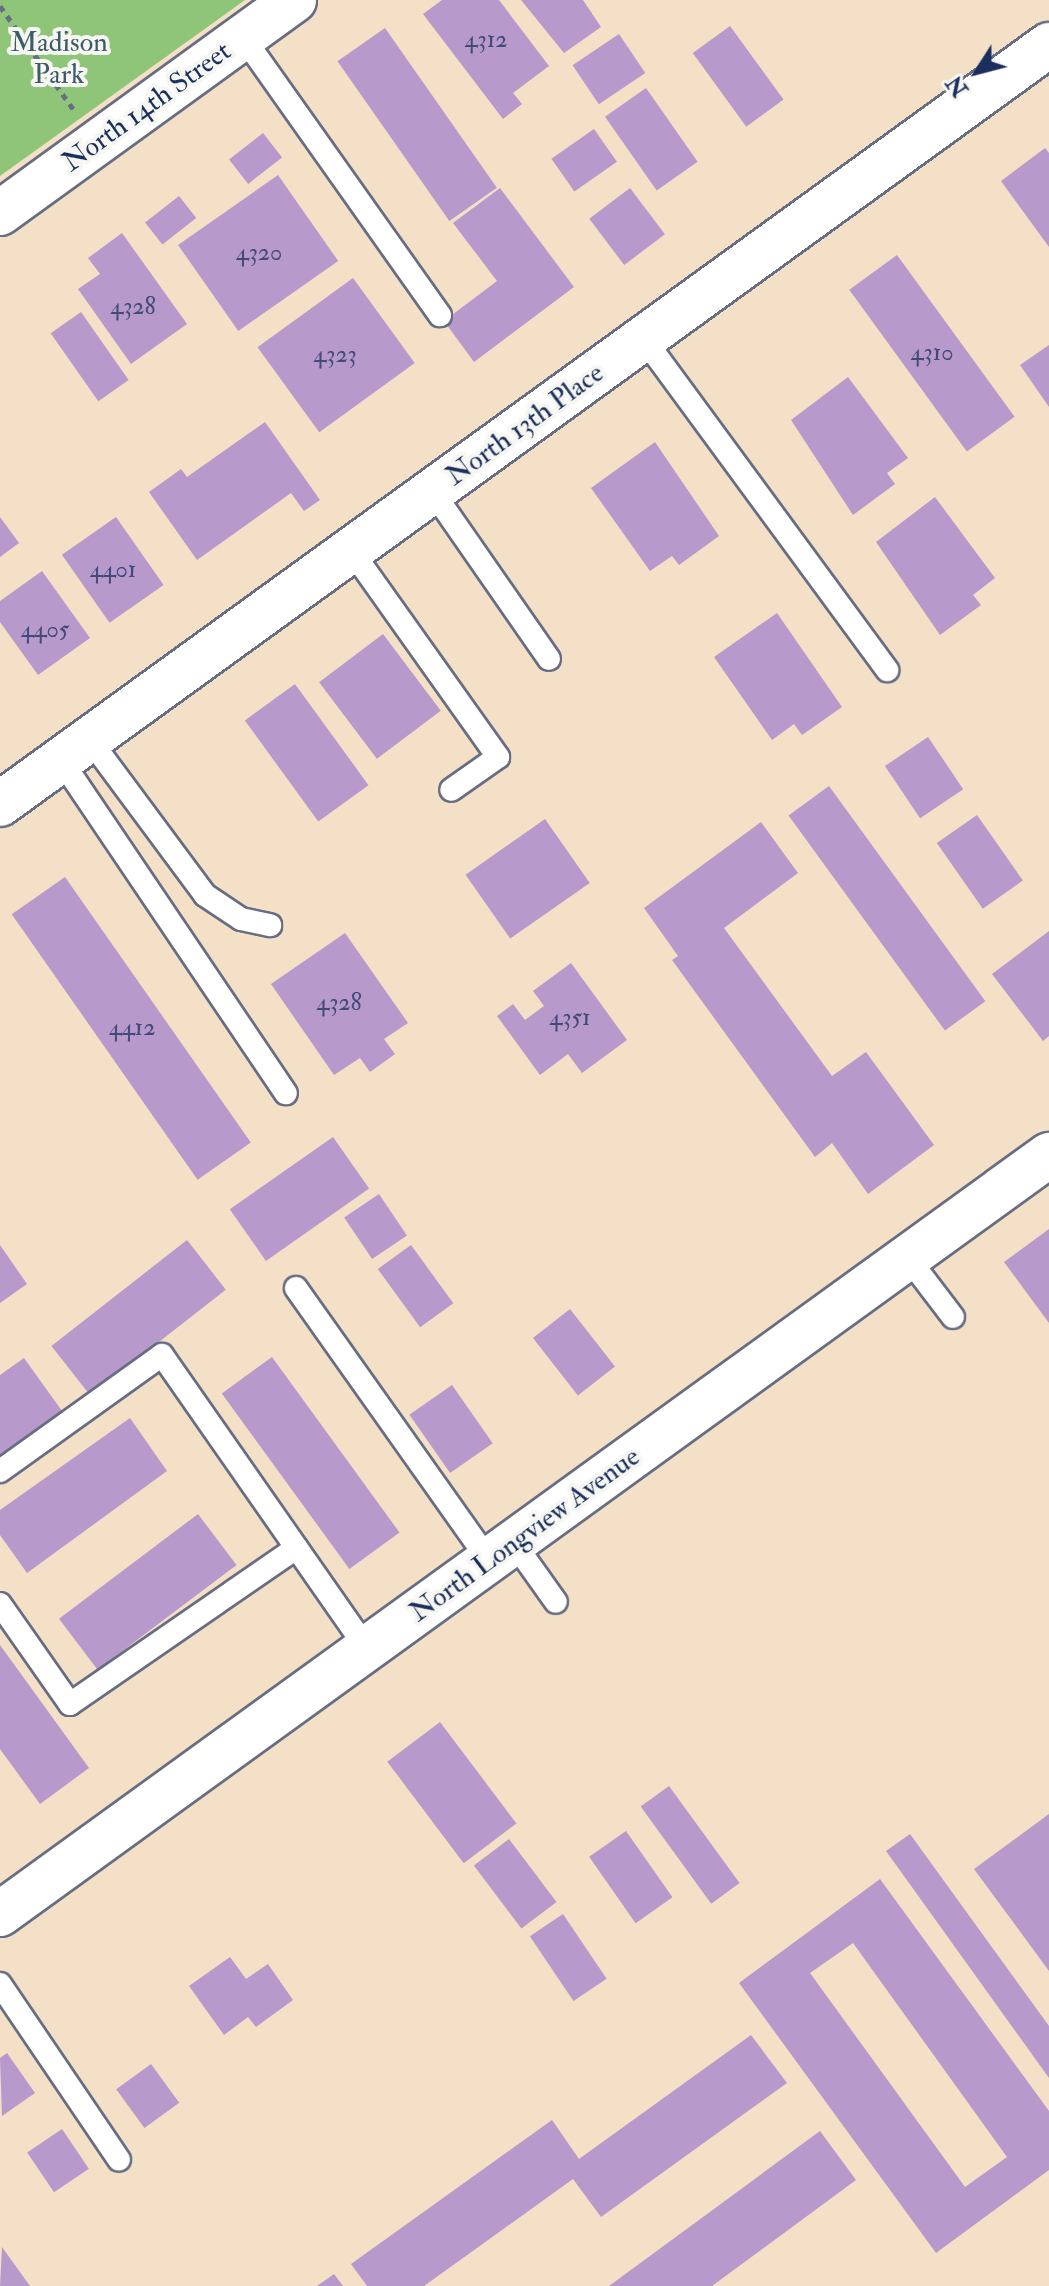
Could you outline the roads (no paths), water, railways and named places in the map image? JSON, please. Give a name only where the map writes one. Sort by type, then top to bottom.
[{"type":"street","name":"North 14th Street","points":[[0,213],[294,0]]},
{"type":"street","name":"North 13th Place","points":[[0,804],[1049,45]]},
{"type":"street","name":"North Longview Avenue","points":[[0,1914],[1049,1155]]},
{"type":"lane","points":[[243,37],[440,315]]},
{"type":"lane","points":[[644,339],[887,670]]},
{"type":"lane","points":[[433,492],[549,659]]},
{"type":"lane","points":[[351,550],[498,757],[451,790]]},
{"type":"lane","points":[[75,750],[205,895],[241,919],[270,925]]},
{"type":"lane","points":[[75,750],[286,1093]]},
{"type":"lane","points":[[908,1258],[953,1317]]},
{"type":"lane","points":[[296,1288],[502,1552],[556,1602]]},
{"type":"lane","points":[[0,1471],[162,1355],[367,1649]]},
{"type":"lane","points":[[0,1604],[70,1704],[296,1548]]},
{"type":"lane","points":[[0,1984],[119,2160]]},
{"type":"park label","name":"Madison Park","points":[[59,59]]}]
